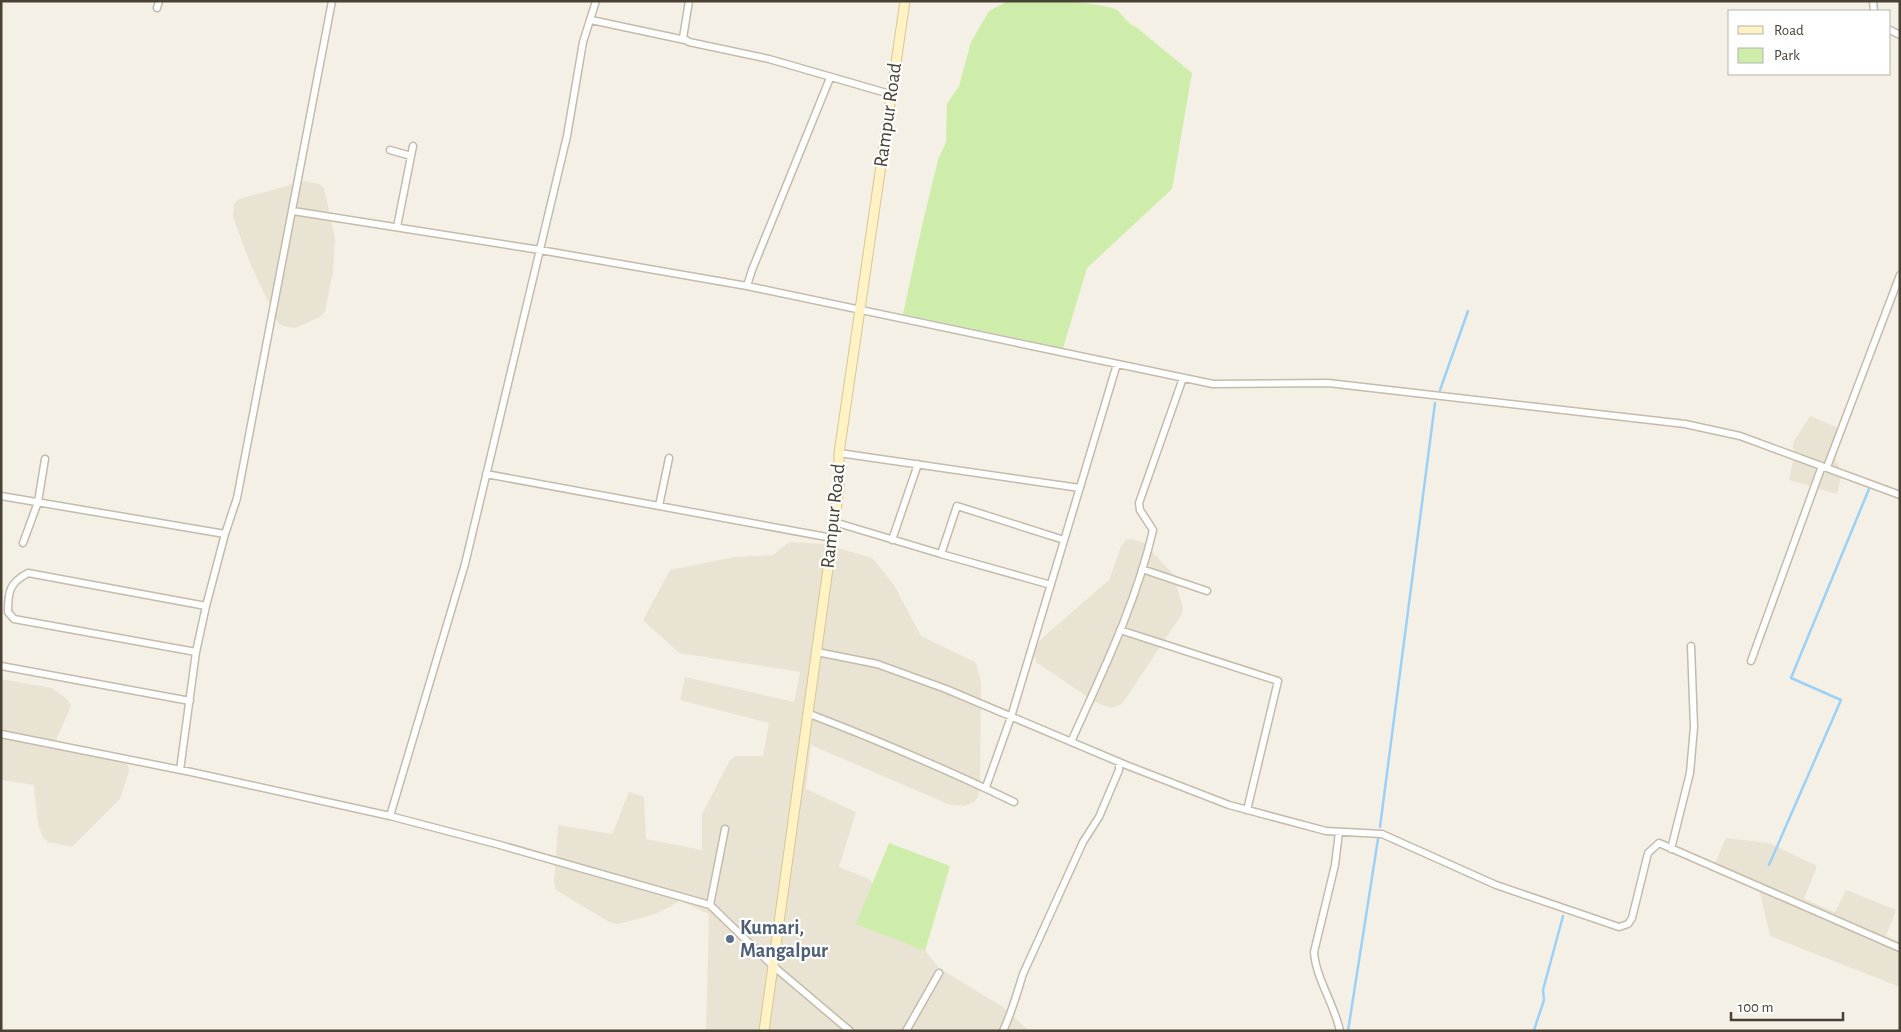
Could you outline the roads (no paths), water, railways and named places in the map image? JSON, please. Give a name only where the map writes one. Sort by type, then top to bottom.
[{"type":"main road","name":"Rampur Road","points":[[764,1031],[839,489],[840,453],[890,94],[905,1]]},
{"type":"street","points":[[180,770],[196,652],[225,534],[237,498],[332,1]]},
{"type":"street","points":[[390,816],[459,585],[567,136],[584,42],[596,1]]},
{"type":"street","points":[[685,40],[682,32],[689,1]]},
{"type":"street","points":[[591,20],[770,59],[890,94]]},
{"type":"street","points":[[747,286],[830,78]]},
{"type":"street","points":[[397,227],[413,146]]},
{"type":"street","points":[[390,150],[411,156]]},
{"type":"street","points":[[293,211],[540,250],[747,286],[1213,384],[1328,383],[1685,424],[1740,436],[1900,495]]},
{"type":"street","points":[[1751,660],[1900,274]]},
{"type":"street","points":[[986,787],[1011,716],[1117,364]]},
{"type":"street","points":[[1071,742],[1120,630],[1142,569],[1153,530],[1140,510],[1142,490],[1183,378]]},
{"type":"street","points":[[840,453],[1080,488]]},
{"type":"street","points":[[659,506],[669,458]]},
{"type":"street","points":[[23,543],[38,502],[45,459]]},
{"type":"street","points":[[892,540],[918,464]]},
{"type":"street","points":[[486,474],[832,538]]},
{"type":"street","points":[[1,496],[225,534]]},
{"type":"street","points":[[942,554],[957,506],[1064,540]]},
{"type":"street","points":[[834,522],[1051,585]]},
{"type":"street","points":[[1142,569],[1207,591]]},
{"type":"street","points":[[196,652],[14,619],[8,612],[9,592],[17,579],[28,573],[206,606]]},
{"type":"street","points":[[1120,630],[1278,682],[1247,810]]},
{"type":"street","points":[[1671,849],[1690,773],[1694,727],[1691,646]]},
{"type":"street","points":[[817,652],[877,664],[946,689],[1119,762],[1247,810],[1326,831],[1382,834],[1496,885],[1619,927],[1628,924],[1632,918],[1648,852],[1659,843],[1900,948]]},
{"type":"street","points":[[1,666],[190,701]]},
{"type":"street","points":[[807,713],[907,752],[986,787],[1014,802]]},
{"type":"street","points":[[1,734],[180,770],[390,816],[500,845],[710,905],[772,965],[850,1031]]},
{"type":"street","points":[[1003,1031],[1014,1005],[1015,996],[1023,974],[1083,842],[1099,817],[1119,770],[1119,762]]},
{"type":"street","points":[[710,905],[725,829]]},
{"type":"street","points":[[1339,832],[1335,865],[1314,952],[1315,966],[1336,1012],[1340,1031]]},
{"type":"street","points":[[906,1031],[938,973]]},
{"type":"waterway","points":[[1440,390],[1468,311]]},
{"type":"waterway","points":[[1380,827],[1435,403]]},
{"type":"waterway","points":[[1769,865],[1841,700],[1791,678],[1869,489]]},
{"type":"waterway","points":[[1348,1031],[1378,839]]},
{"type":"waterway","points":[[1536,1031],[1534,1030],[1544,1000],[1543,990],[1563,916]]},
{"type":"place","name":"Kumari, Mangalpur","points":[[730,939]]}]
